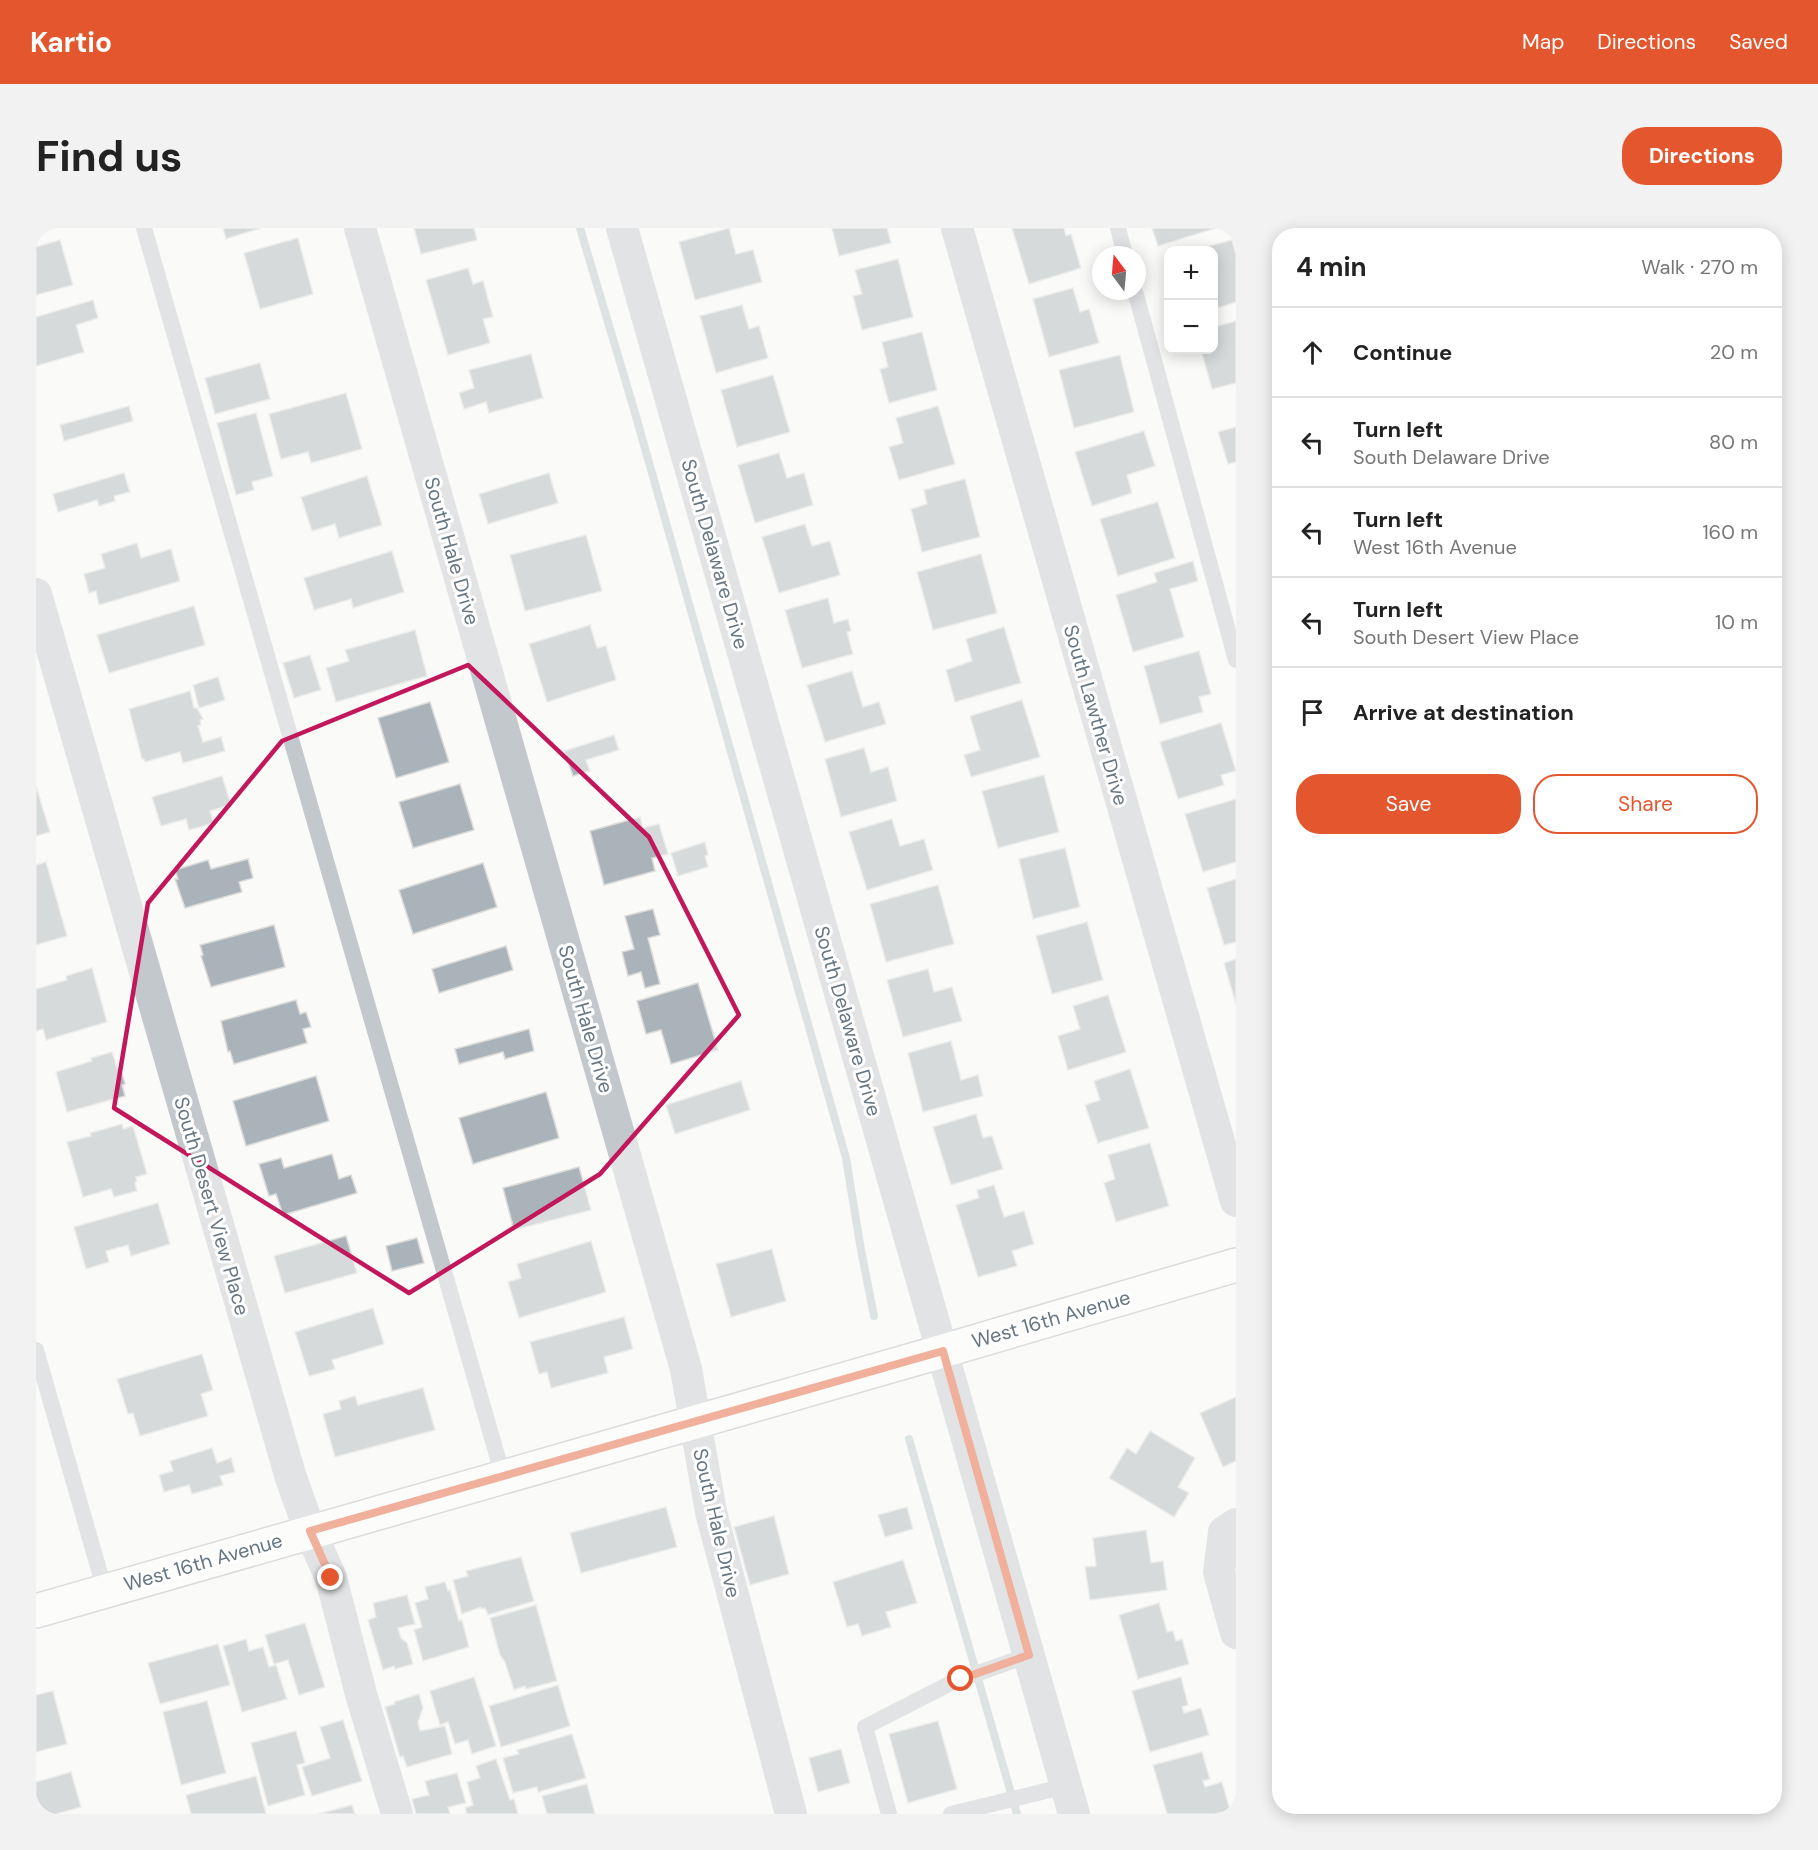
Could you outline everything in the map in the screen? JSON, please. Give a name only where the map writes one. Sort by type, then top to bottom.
[{"type":"street","name":"South Hale Drive","points":[[360,228],[682,1358],[711,1512],[791,1814]]},
{"type":"street","name":"South Delaware Drive","points":[[622,228],[1070,1800]]},
{"type":"street","name":"South Lawther Drive","points":[[957,228],[1236,1201]]},
{"type":"street","name":"South Desert View Place","points":[[36,594],[284,1455],[310,1531],[331,1578],[361,1694],[397,1814]]},
{"type":"street","name":"West 16th Avenue","points":[[36,1611],[1236,1265]]},
{"type":"street","points":[[1230,1528],[1219,1572],[1236,1633]]},
{"type":"lane","points":[[144,228],[502,1476]]},
{"type":"lane","points":[[1118,228],[1123,246]]},
{"type":"lane","points":[[1137,300],[1236,660]]},
{"type":"lane","points":[[36,1350],[105,1591]]},
{"type":"lane","points":[[889,1814],[865,1727],[953,1682],[1029,1655]]},
{"type":"lane","points":[[951,1814],[1070,1800]]},
{"type":"highlighted area","points":[[468,665],[649,837],[739,1015],[600,1174],[409,1293],[114,1108],[148,903],[282,741]]},
{"type":"building","points":[[223,228],[261,228],[226,239]]},
{"type":"building","points":[[414,228],[474,228],[477,240],[421,254]]},
{"type":"building","points":[[729,228],[736,254],[753,250],[762,282],[695,300],[679,242]]},
{"type":"building","points":[[832,228],[887,228],[891,243],[839,256]]},
{"type":"building","points":[[1012,228],[1064,228],[1066,236],[1071,234],[1081,268],[1029,284]]},
{"type":"building","points":[[1152,228],[1216,228],[1158,246]]},
{"type":"building","points":[[298,238],[313,294],[260,309],[244,253]]},
{"type":"building","points":[[60,240],[73,285],[36,295],[36,247]]},
{"type":"building","points":[[1232,240],[1236,255],[1236,302],[1218,308],[1218,246],[1209,246]]},
{"type":"building","points":[[898,259],[913,317],[862,330],[853,296],[862,294],[855,270]]},
{"type":"building","points":[[468,268],[473,284],[483,281],[493,317],[483,319],[490,343],[448,355],[426,280]]},
{"type":"building","points":[[1073,288],[1080,312],[1089,309],[1099,343],[1049,357],[1033,299]]},
{"type":"building","points":[[93,300],[98,318],[76,325],[84,352],[36,366],[36,317]]},
{"type":"building","points":[[742,305],[749,329],[759,326],[768,358],[716,373],[700,316]]},
{"type":"building","points":[[1236,321],[1236,383],[1212,389],[1202,354],[1218,354],[1218,326]]},
{"type":"building","points":[[922,332],[937,390],[889,403],[880,369],[888,367],[882,342]]},
{"type":"building","points":[[531,354],[543,398],[489,413],[486,402],[464,409],[459,393],[474,388],[469,370]]},
{"type":"building","points":[[1120,355],[1134,412],[1074,428],[1059,370]]},
{"type":"building","points":[[260,363],[270,399],[215,414],[205,378]]},
{"type":"building","points":[[773,375],[790,432],[737,447],[721,390]]},
{"type":"building","points":[[346,393],[362,449],[311,463],[308,452],[281,459],[269,414]]},
{"type":"building","points":[[129,406],[133,421],[64,441],[60,425]]},
{"type":"building","points":[[938,406],[955,464],[899,480],[889,447],[903,443],[896,418]]},
{"type":"building","points":[[256,413],[273,476],[252,482],[254,490],[236,495],[217,423]]},
{"type":"building","points":[[1236,427],[1236,462],[1228,464],[1218,432]]},
{"type":"building","points":[[1144,431],[1155,466],[1127,475],[1132,493],[1092,506],[1075,452]]},
{"type":"building","points":[[779,453],[787,478],[804,473],[813,505],[755,523],[738,465]]},
{"type":"building","points":[[124,473],[130,492],[114,496],[115,501],[99,506],[97,500],[58,512],[53,494]]},
{"type":"building","points":[[549,473],[558,503],[488,524],[479,494]]},
{"type":"building","points":[[367,476],[382,525],[339,538],[335,524],[312,531],[301,497]]},
{"type":"building","points":[[965,479],[980,537],[922,552],[911,509],[927,504],[924,490]]},
{"type":"building","points":[[1158,502],[1175,558],[1118,576],[1100,519]]},
{"type":"building","points":[[805,524],[812,546],[830,541],[840,575],[779,593],[762,537]]},
{"type":"building","points":[[586,535],[602,591],[525,611],[510,555]]},
{"type":"building","points":[[137,543],[141,558],[171,549],[180,581],[99,605],[96,591],[89,593],[84,574],[105,568],[101,554]]},
{"type":"building","points":[[392,551],[404,592],[353,608],[351,599],[314,610],[304,578]]},
{"type":"building","points":[[981,554],[997,613],[933,630],[917,572]]},
{"type":"building","points":[[1193,561],[1198,581],[1170,589],[1184,637],[1133,652],[1116,595],[1157,582],[1154,573]]},
{"type":"building","points":[[828,598],[834,623],[848,619],[851,631],[847,632],[853,654],[802,668],[785,610]]},
{"type":"building","points":[[194,606],[205,645],[109,673],[97,635]]},
{"type":"building","points":[[590,625],[597,648],[606,646],[616,680],[547,702],[529,644]]},
{"type":"building","points":[[1004,627],[1021,683],[955,702],[946,670],[972,661],[966,639]]},
{"type":"building","points":[[415,630],[427,676],[336,702],[326,668],[349,661],[345,650]]},
{"type":"building","points":[[1199,651],[1211,694],[1199,697],[1203,712],[1160,724],[1144,666]]},
{"type":"building","points":[[310,655],[321,690],[294,698],[283,663]]},
{"type":"building","points":[[852,671],[863,707],[879,702],[886,724],[825,742],[807,685]]},
{"type":"building","points":[[218,677],[225,700],[199,708],[193,685]]},
{"type":"building","points":[[190,691],[194,708],[197,708],[203,719],[200,720],[201,725],[198,726],[203,742],[221,737],[225,751],[183,763],[180,752],[145,762],[142,759],[129,709]]},
{"type":"building","points":[[1022,700],[1040,757],[971,777],[964,755],[980,750],[970,716]]},
{"type":"building","points":[[430,702],[449,762],[396,778],[378,718]]},
{"type":"building","points":[[1221,723],[1236,771],[1221,775],[1224,785],[1178,799],[1160,742]]},
{"type":"building","points":[[614,735],[619,750],[586,760],[590,771],[573,776],[564,751]]},
{"type":"building","points":[[864,748],[871,772],[888,767],[897,801],[841,817],[825,759]]},
{"type":"building","points":[[1044,775],[1059,832],[998,848],[982,791]]},
{"type":"building","points":[[222,776],[231,805],[210,811],[214,823],[189,830],[186,819],[161,826],[152,797]]},
{"type":"building","points":[[460,784],[474,830],[413,848],[399,802]]},
{"type":"building","points":[[36,786],[50,832],[36,836]]},
{"type":"building","points":[[1236,799],[1236,862],[1203,872],[1185,814]]},
{"type":"building","points":[[640,817],[643,828],[659,824],[668,854],[652,858],[655,871],[604,885],[590,831]]},
{"type":"building","points":[[892,819],[900,846],[924,839],[933,870],[867,890],[849,832]]},
{"type":"building","points":[[705,842],[708,867],[678,876],[671,853]]},
{"type":"building","points":[[1065,848],[1080,907],[1033,919],[1019,859]]},
{"type":"building","points":[[248,859],[253,878],[239,882],[242,892],[185,908],[175,879],[178,879],[175,870],[208,860],[211,869]]},
{"type":"building","points":[[46,862],[67,936],[36,945],[36,865]]},
{"type":"building","points":[[483,863],[497,907],[413,934],[399,890]]},
{"type":"building","points":[[1236,879],[1236,942],[1224,945],[1207,888]]},
{"type":"building","points":[[938,885],[954,944],[886,962],[870,904]]},
{"type":"building","points":[[653,909],[660,935],[648,938],[660,984],[645,988],[641,972],[628,976],[622,952],[634,949],[625,916]]},
{"type":"building","points":[[1087,922],[1103,980],[1052,994],[1036,936]]},
{"type":"building","points":[[274,925],[285,967],[211,987],[201,956],[203,955],[200,945]]},
{"type":"building","points":[[506,946],[513,970],[439,993],[432,969]]},
{"type":"building","points":[[1236,959],[1236,1004],[1224,963]]},
{"type":"building","points":[[92,968],[107,1022],[46,1040],[43,1029],[36,1031],[36,989],[67,980],[66,976]]},
{"type":"building","points":[[928,969],[934,992],[952,987],[962,1021],[903,1037],[887,980]]},
{"type":"building","points":[[698,983],[718,1050],[671,1064],[661,1030],[646,1034],[637,1001]]},
{"type":"building","points":[[1108,995],[1126,1052],[1068,1070],[1058,1036],[1080,1029],[1073,1006]]},
{"type":"building","points":[[296,1000],[300,1014],[306,1012],[311,1027],[303,1029],[307,1043],[234,1064],[230,1051],[228,1052],[221,1021]]},
{"type":"building","points":[[529,1029],[534,1051],[505,1059],[503,1052],[459,1064],[455,1049]]},
{"type":"building","points":[[951,1041],[961,1080],[978,1075],[983,1096],[923,1112],[908,1053]]},
{"type":"building","points":[[112,1052],[117,1068],[120,1067],[125,1084],[122,1085],[125,1096],[67,1112],[56,1072]]},
{"type":"building","points":[[1130,1069],[1149,1128],[1098,1143],[1085,1105],[1100,1100],[1094,1081]]},
{"type":"building","points":[[316,1076],[329,1121],[246,1146],[233,1101]]},
{"type":"building","points":[[741,1081],[750,1110],[675,1134],[666,1105]]},
{"type":"building","points":[[546,1092],[559,1138],[473,1164],[459,1118]]},
{"type":"building","points":[[976,1114],[983,1138],[992,1136],[1003,1169],[951,1185],[933,1127]]},
{"type":"building","points":[[122,1124],[123,1129],[133,1126],[147,1174],[136,1177],[137,1191],[114,1197],[111,1189],[83,1197],[67,1142]]},
{"type":"building","points":[[1150,1143],[1169,1206],[1116,1222],[1104,1183],[1115,1179],[1108,1155]]},
{"type":"building","points":[[332,1154],[339,1179],[351,1175],[357,1193],[283,1215],[276,1194],[269,1196],[259,1164],[281,1158],[284,1168]]},
{"type":"building","points":[[579,1167],[591,1210],[514,1230],[503,1188]]},
{"type":"building","points":[[994,1185],[1004,1217],[1024,1211],[1034,1244],[1012,1251],[1017,1266],[978,1277],[956,1205],[979,1198],[977,1190]]},
{"type":"building","points":[[158,1203],[170,1244],[131,1256],[128,1245],[106,1251],[109,1262],[86,1269],[74,1227]]},
{"type":"building","points":[[346,1236],[357,1273],[285,1293],[274,1256]]},
{"type":"building","points":[[417,1238],[424,1263],[392,1271],[386,1246]]},
{"type":"building","points":[[591,1241],[606,1292],[519,1318],[508,1282],[521,1278],[517,1264]]},
{"type":"building","points":[[772,1249],[786,1301],[731,1317],[716,1264]]},
{"type":"building","points":[[373,1308],[384,1344],[332,1360],[335,1369],[309,1376],[295,1332]]},
{"type":"building","points":[[624,1317],[633,1349],[604,1357],[608,1373],[551,1388],[547,1372],[539,1374],[530,1342]]},
{"type":"building","points":[[202,1354],[213,1390],[201,1394],[208,1416],[140,1436],[133,1413],[128,1414],[117,1379]]},
{"type":"building","points":[[423,1388],[435,1430],[335,1457],[323,1414],[341,1409],[339,1401],[355,1396],[358,1405]]},
{"type":"building","points":[[1236,1397],[1236,1461],[1223,1467],[1200,1413]]},
{"type":"building","points":[[1150,1431],[1195,1458],[1178,1487],[1189,1493],[1174,1517],[1109,1478],[1127,1448],[1136,1454]]},
{"type":"building","points":[[212,1448],[217,1463],[231,1458],[235,1472],[220,1476],[223,1485],[192,1494],[189,1485],[164,1492],[159,1475],[173,1471],[170,1461]]},
{"type":"building","points":[[666,1507],[677,1547],[581,1573],[570,1533]]},
{"type":"building","points":[[907,1507],[913,1529],[885,1537],[878,1515]]},
{"type":"building","points":[[774,1516],[789,1574],[750,1585],[734,1527]]},
{"type":"building","points":[[1146,1530],[1151,1563],[1163,1561],[1167,1590],[1090,1600],[1085,1567],[1096,1566],[1093,1538]]},
{"type":"building","points":[[521,1557],[534,1601],[488,1615],[485,1608],[481,1609],[481,1607],[462,1614],[453,1580],[468,1576],[466,1571]]},
{"type":"building","points":[[903,1560],[917,1603],[886,1612],[891,1627],[862,1636],[858,1624],[847,1627],[833,1582]]},
{"type":"building","points":[[445,1582],[448,1591],[450,1590],[459,1621],[462,1620],[469,1647],[423,1661],[414,1630],[422,1627],[415,1603],[428,1599],[425,1587]]},
{"type":"building","points":[[407,1595],[415,1624],[398,1628],[401,1638],[407,1643],[413,1664],[383,1670],[368,1620],[376,1617],[373,1603]]},
{"type":"building","points":[[1159,1603],[1167,1632],[1173,1631],[1176,1641],[1182,1639],[1189,1664],[1138,1679],[1119,1615]]},
{"type":"building","points":[[536,1605],[557,1681],[514,1690],[505,1662],[500,1655],[490,1618]]},
{"type":"building","points":[[305,1623],[325,1687],[299,1695],[288,1660],[274,1664],[265,1635]]},
{"type":"building","points":[[246,1639],[249,1651],[263,1647],[269,1667],[276,1665],[287,1699],[242,1712],[223,1646]]},
{"type":"building","points":[[218,1644],[230,1685],[160,1704],[148,1663]]},
{"type":"building","points":[[474,1677],[496,1746],[472,1754],[468,1740],[455,1744],[448,1722],[440,1725],[430,1691]]},
{"type":"building","points":[[1181,1677],[1188,1705],[1182,1707],[1184,1713],[1201,1708],[1209,1735],[1150,1752],[1132,1691]]},
{"type":"building","points":[[558,1685],[570,1726],[501,1747],[489,1706]]},
{"type":"building","points":[[53,1691],[67,1744],[36,1752],[36,1695]]},
{"type":"building","points":[[419,1694],[423,1708],[418,1722],[420,1731],[445,1726],[452,1754],[407,1767],[403,1756],[400,1757],[385,1707]]},
{"type":"building","points":[[207,1701],[226,1773],[181,1785],[163,1712]]},
{"type":"building","points":[[343,1720],[362,1781],[312,1796],[302,1767],[330,1758],[320,1727]]},
{"type":"building","points":[[938,1721],[957,1789],[908,1803],[889,1734]]},
{"type":"building","points":[[296,1731],[305,1763],[297,1765],[305,1795],[268,1806],[251,1743]]},
{"type":"building","points":[[572,1734],[586,1778],[538,1792],[537,1787],[513,1793],[503,1758],[519,1754],[517,1750]]},
{"type":"building","points":[[841,1749],[850,1783],[818,1792],[809,1758]]},
{"type":"building","points":[[1202,1752],[1210,1779],[1203,1781],[1205,1787],[1222,1782],[1230,1810],[1215,1814],[1167,1814],[1153,1765]]},
{"type":"building","points":[[496,1759],[510,1800],[514,1799],[518,1814],[467,1814],[465,1808],[473,1805],[467,1782],[480,1778],[476,1766]]},
{"type":"building","points":[[71,1772],[81,1807],[56,1814],[36,1814],[36,1782]]},
{"type":"building","points":[[457,1773],[466,1803],[448,1807],[450,1814],[416,1814],[412,1799],[429,1795],[425,1781]]},
{"type":"building","points":[[256,1776],[266,1814],[191,1814],[186,1795]]},
{"type":"building","points":[[587,1784],[595,1814],[547,1814],[542,1796]]},
{"type":"building","points":[[352,1805],[355,1814],[318,1814]]},
{"type":"waterway","points":[[580,228],[633,406],[846,1158],[874,1316]]},
{"type":"waterway","points":[[909,1439],[1017,1814]]},
{"type":"route","points":[[331,1578],[310,1531],[943,1351],[1029,1655],[961,1679]]}]
